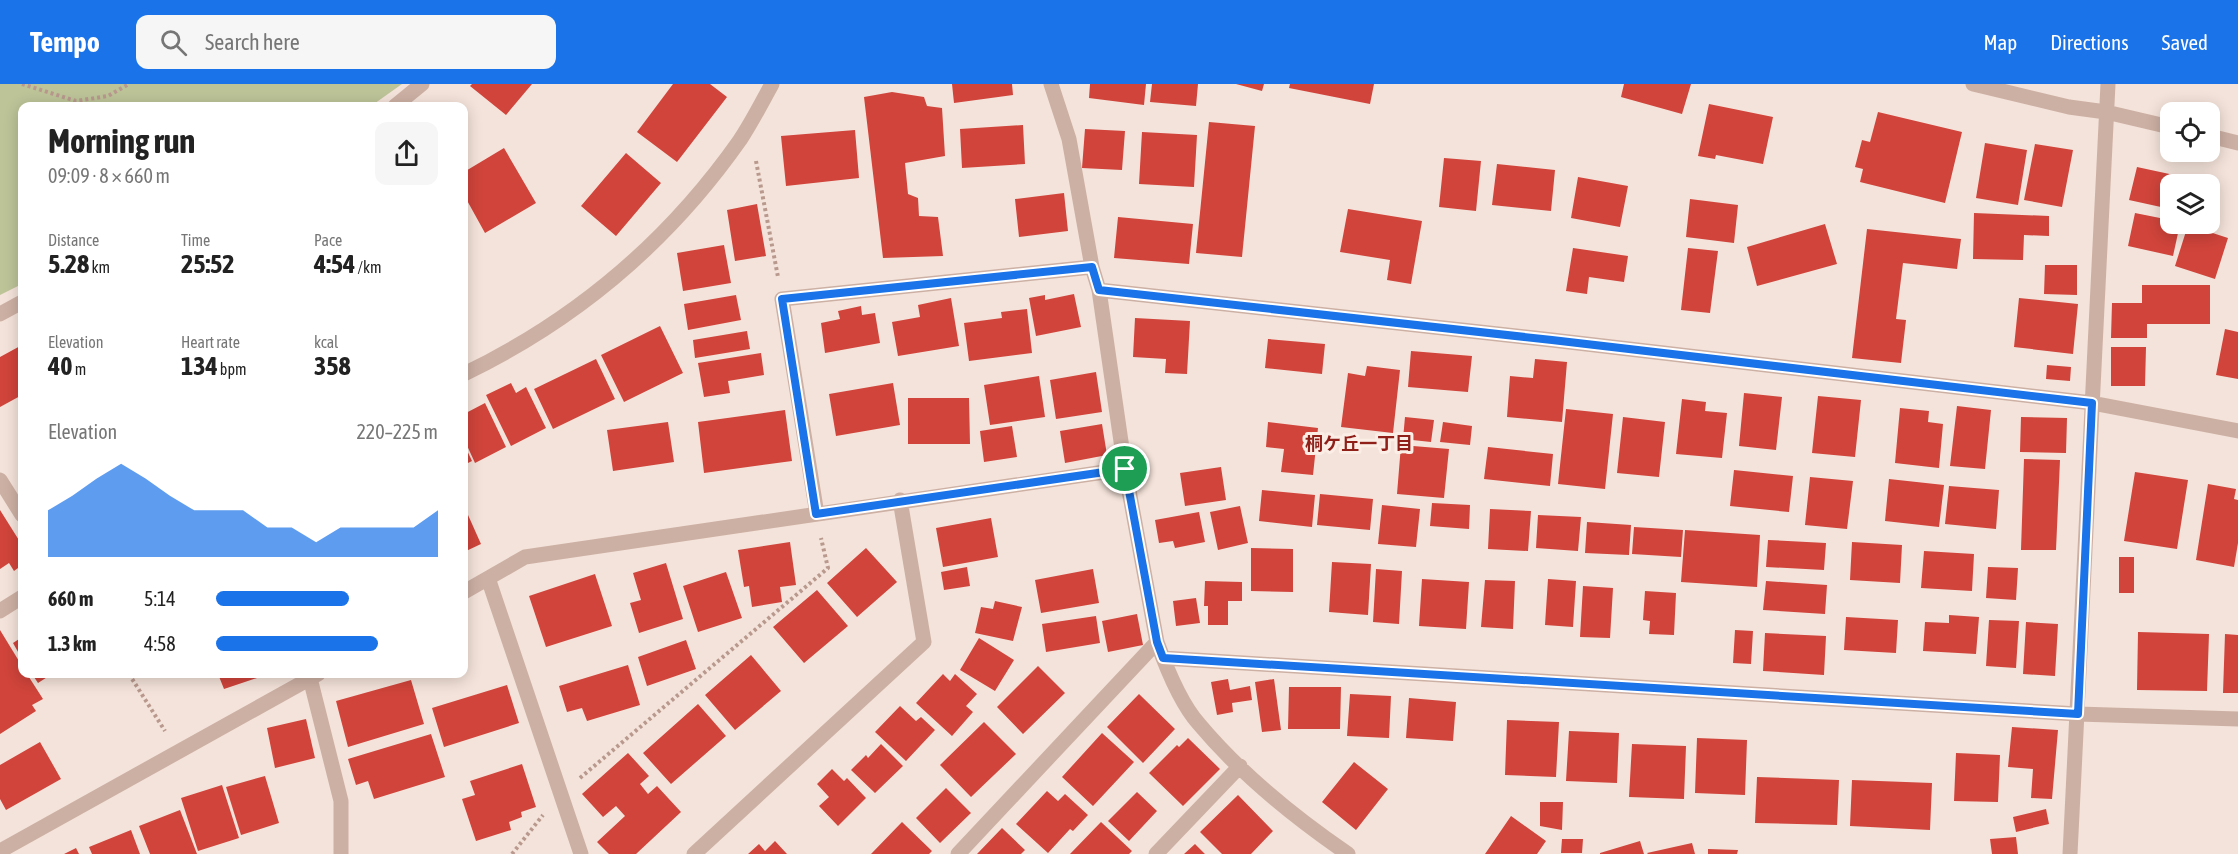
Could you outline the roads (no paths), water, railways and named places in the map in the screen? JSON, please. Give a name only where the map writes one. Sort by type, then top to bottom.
[{"type":"street","points":[[400,102],[422,84]]},
{"type":"street","points":[[468,372],[493,360],[566,315],[632,264],[686,209],[741,139],[772,84]]},
{"type":"street","points":[[1051,84],[1069,139],[1092,267],[1099,290],[1125,469],[1157,642],[1163,658],[1197,723],[1304,824],[1348,854]]},
{"type":"street","points":[[1973,84],[2069,107],[2106,112],[2160,125]]},
{"type":"street","points":[[2070,854],[2108,84]]},
{"type":"street","points":[[2220,138],[2238,143]]},
{"type":"street","points":[[816,514],[782,299],[1092,267]]},
{"type":"street","points":[[1099,290],[1564,341],[2092,403],[2238,431]]},
{"type":"street","points":[[0,314],[18,304]]},
{"type":"street","points":[[468,590],[525,557],[900,500],[1125,469]]},
{"type":"street","points":[[0,480],[18,509]]},
{"type":"street","points":[[694,854],[924,642],[900,500]]},
{"type":"street","points":[[488,578],[580,854]]},
{"type":"street","points":[[0,611],[18,600]]},
{"type":"street","points":[[958,854],[1157,642]]},
{"type":"street","points":[[1163,658],[2078,714],[2238,719]]},
{"type":"street","points":[[0,851],[310,678]]},
{"type":"street","points":[[314,678],[341,801],[341,854]]},
{"type":"street","points":[[1156,854],[1240,766]]},
{"type":"district","name":"桐ケ丘一丁目","points":[[1359,444]]}]
